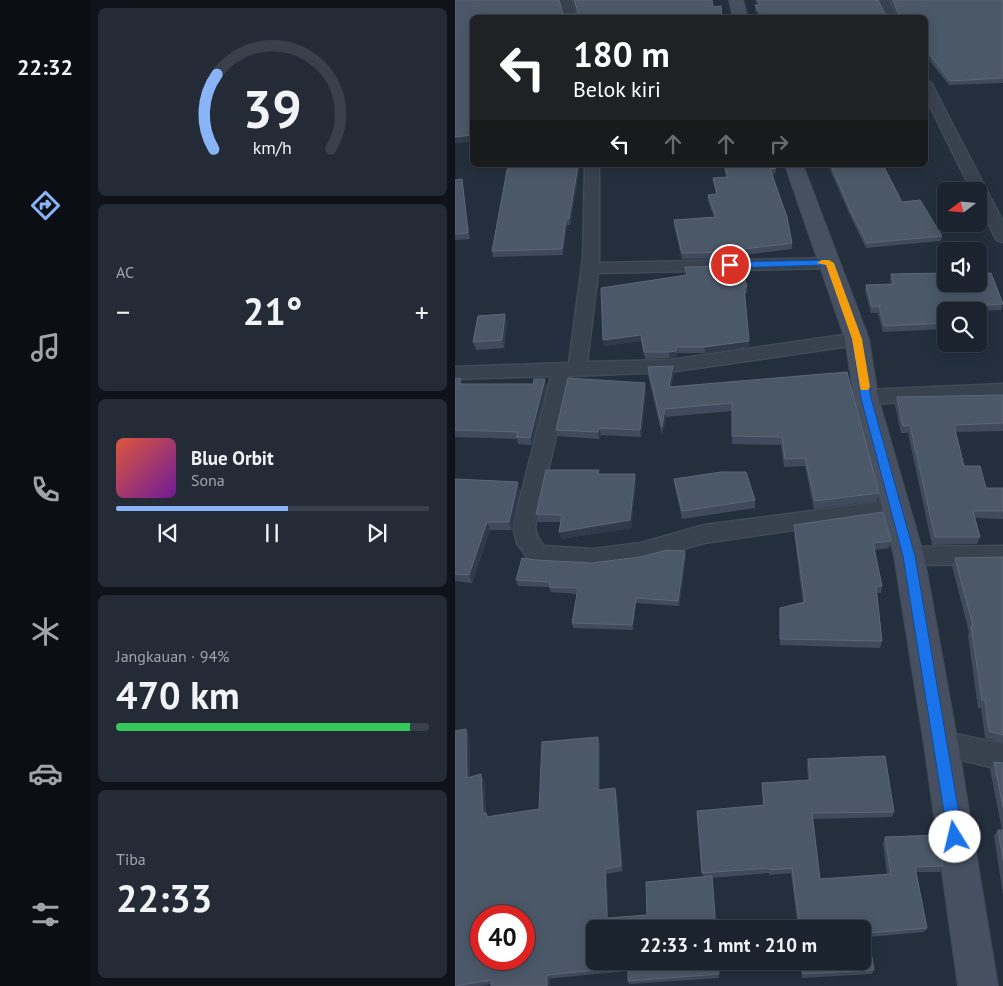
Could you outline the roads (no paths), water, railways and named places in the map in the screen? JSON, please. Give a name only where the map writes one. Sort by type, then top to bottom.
[{"type":"street","points":[[565,0],[570,15]]},
{"type":"street","points":[[736,0],[740,15]]},
{"type":"street","points":[[883,0],[890,15]]},
{"type":"street","points":[[928,89],[1003,237]]},
{"type":"street","points":[[592,167],[590,268],[570,370],[524,527],[524,535],[529,546],[538,555],[593,558],[641,552],[704,534],[896,508]]},
{"type":"street","points":[[794,167],[857,339],[866,398],[909,556],[941,744],[978,986]]},
{"type":"street","points":[[590,268],[829,263]]},
{"type":"street","points":[[455,373],[670,366],[857,339]]},
{"type":"street","points":[[866,398],[1003,391]]},
{"type":"street","points":[[909,556],[1003,554]]},
{"type":"street","points":[[941,744],[1003,757]]}]
